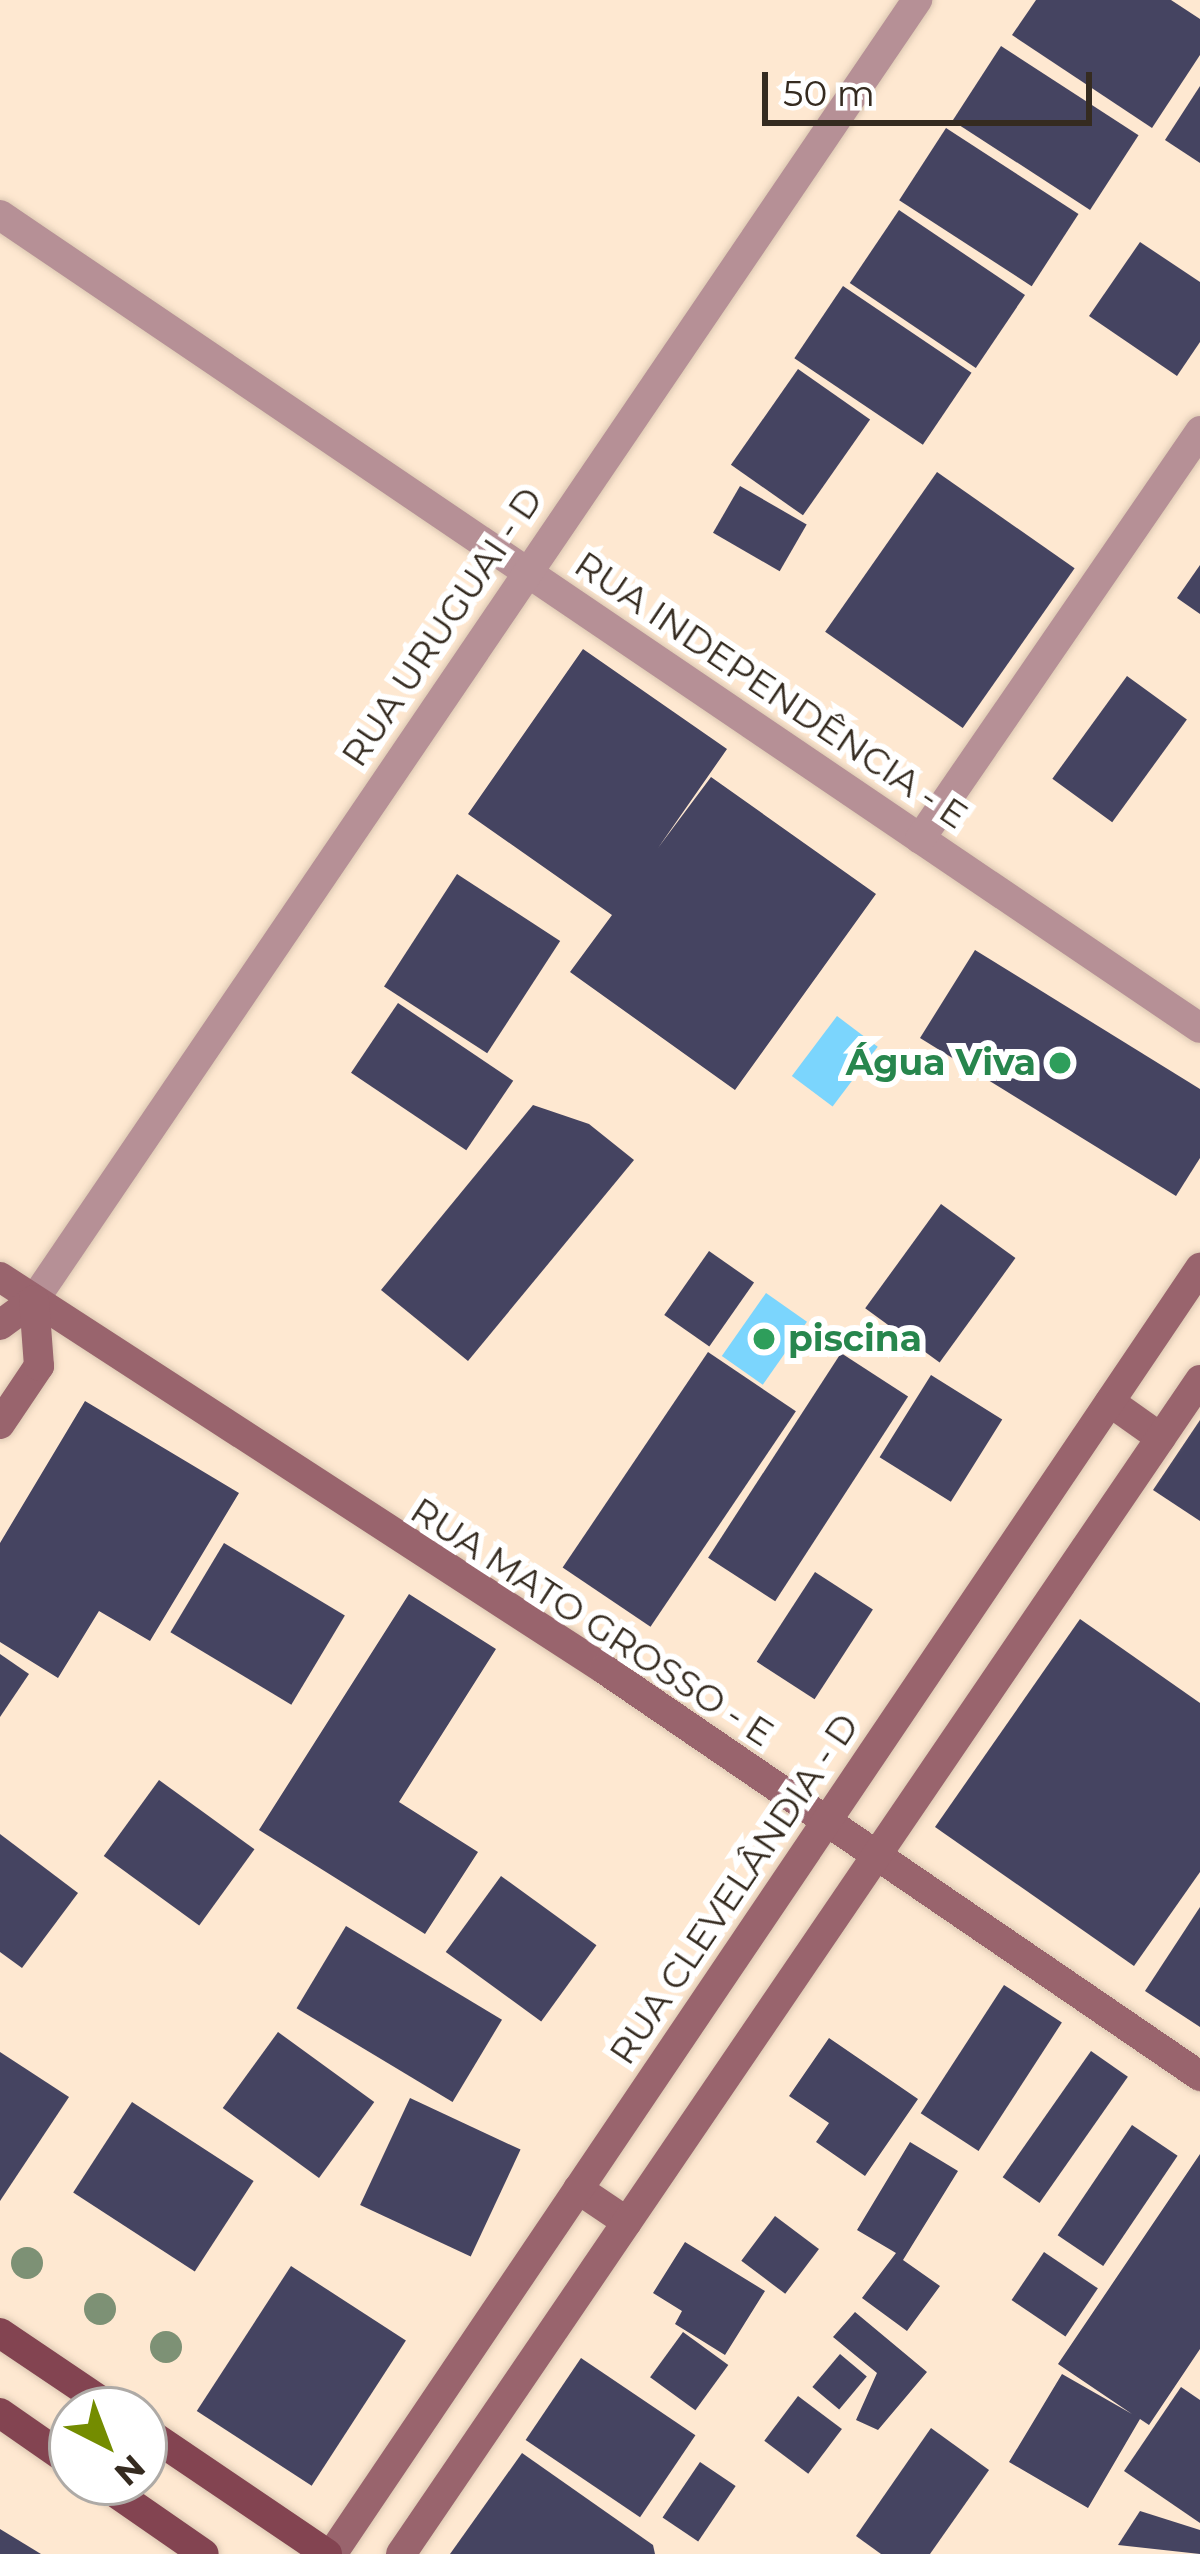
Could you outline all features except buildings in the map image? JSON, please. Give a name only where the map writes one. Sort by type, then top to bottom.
[{"type":"main road","points":[[0,2333],[78,2386]]},
{"type":"main road","points":[[0,2413],[48,2446]]},
{"type":"main road","points":[[168,2446],[330,2554]]},
{"type":"main road","points":[[135,2506],[204,2554]]},
{"type":"street","name":"RUA URUGUAI - D","points":[[0,1324],[34,1300],[917,0]]},
{"type":"street","name":"RUA INDEPENDÊNCIA - E","points":[[0,215],[1200,1028]]},
{"type":"street","points":[[920,839],[1200,430]]},
{"type":"street","name":"RUA CLEVELÂNDIA - D","points":[[330,2554],[1200,1268]]},
{"type":"street","name":"RUA MATO GROSSO - E","points":[[0,1277],[604,1669],[824,1825],[1200,2076]]},
{"type":"street","points":[[0,1424],[39,1366],[34,1300]]},
{"type":"street","points":[[401,2554],[1200,1380]]},
{"type":"street","points":[[1110,1402],[1161,1438]]},
{"type":"street","points":[[578,2189],[628,2222]]},
{"type":"water","points":[[837,1016],[878,1047],[833,1107],[792,1076]]},
{"type":"water","name":"piscina","points":[[766,1293],[807,1322],[763,1385],[722,1356]]},
{"type":"place","name":"Água Viva","points":[[1060,1063]]},
{"type":"place","name":"piscina","points":[[764,1339]]}]
